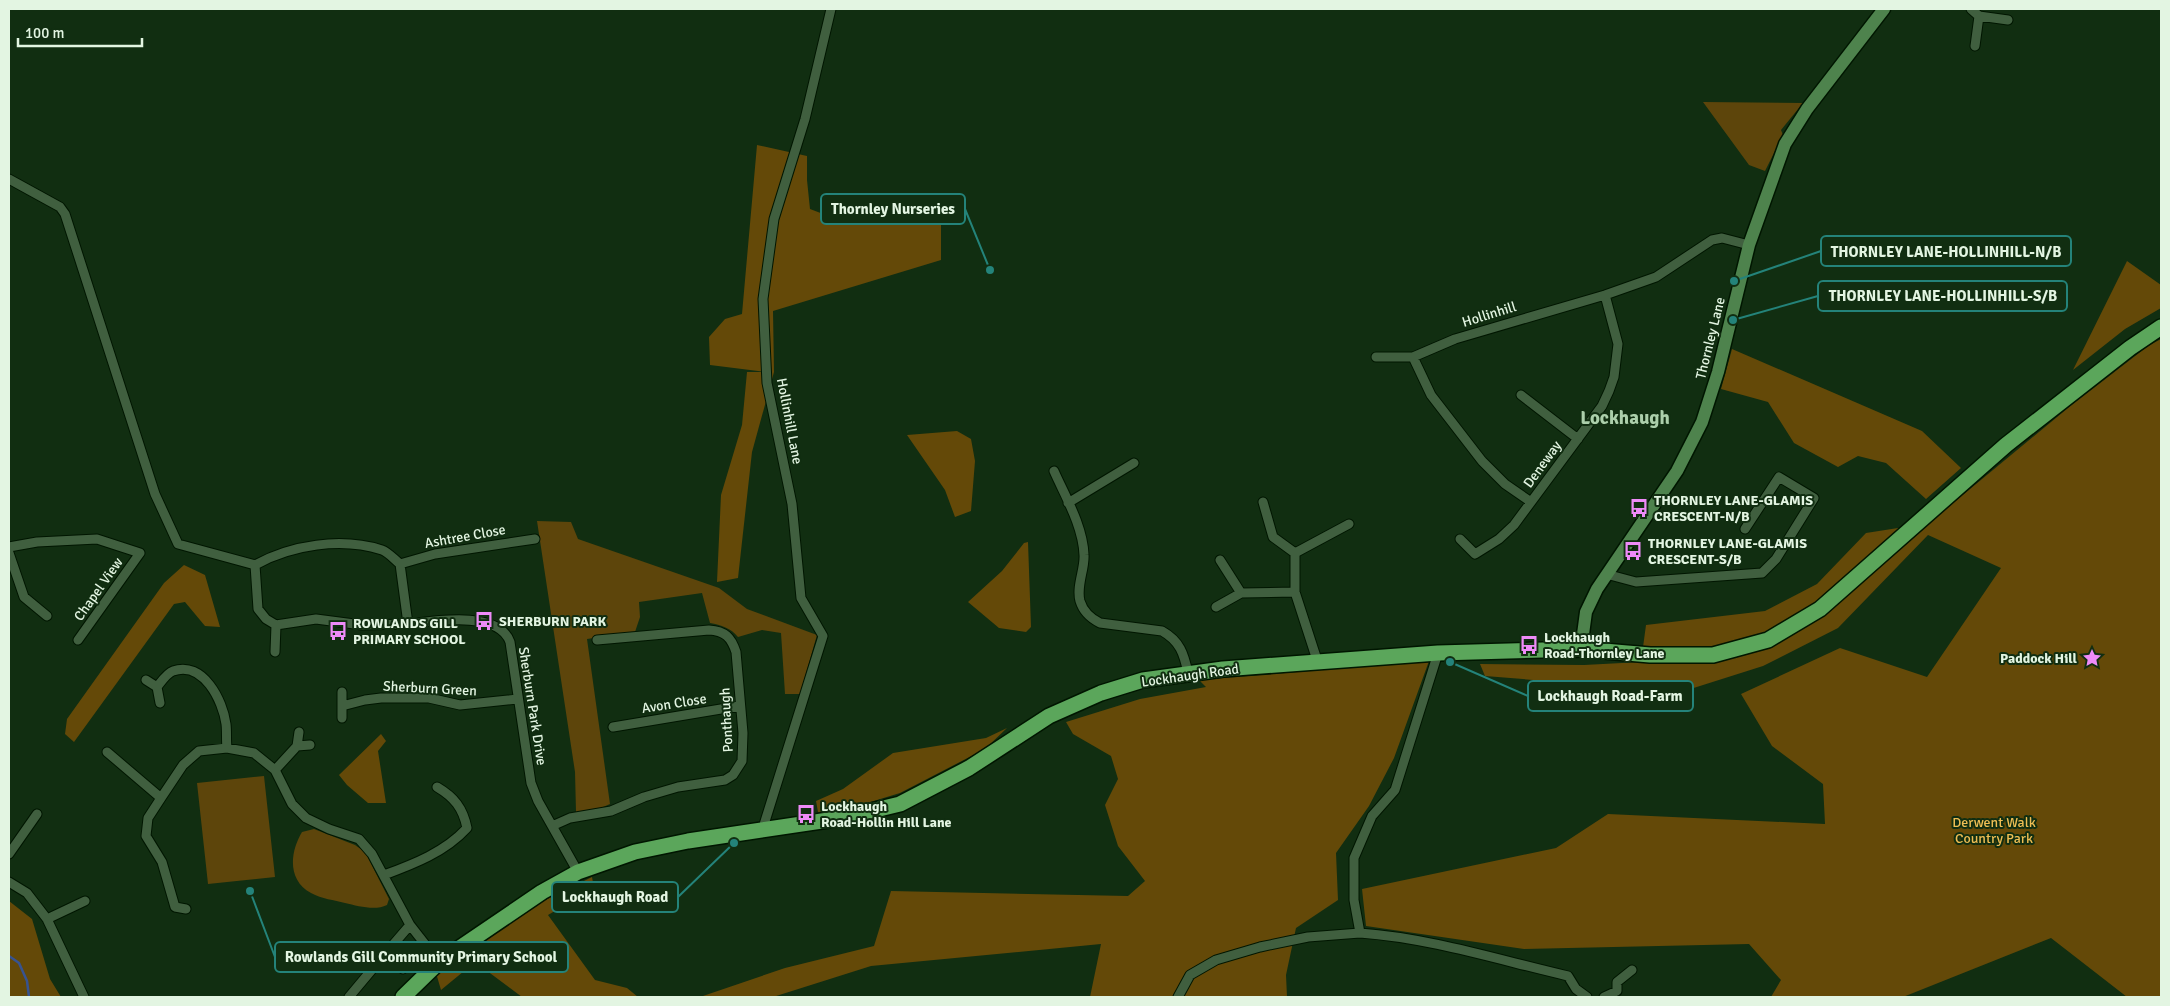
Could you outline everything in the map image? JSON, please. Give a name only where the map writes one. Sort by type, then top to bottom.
[{"type":"main road","name":"Lockhaugh Road","points":[[403,997],[439,962],[542,892],[578,872],[635,852],[688,841],[842,818],[900,804],[940,785],[969,768],[1049,716],[1101,693],[1143,680],[1188,673],[1438,653],[1581,649],[1650,655],[1712,655],[1768,640],[1820,608],[2006,446],[2130,348],[2161,327]]},
{"type":"street","name":"Hollinhill Lane","points":[[762,831],[824,636],[801,598],[792,504],[767,383],[763,299],[774,219],[805,119],[831,9]]},
{"type":"street","name":"Thornley Lane","points":[[1581,649],[1586,612],[1606,574],[1677,471],[1702,422],[1718,372],[1749,245],[1785,144],[1807,109],[1884,9]]},
{"type":"street","points":[[1971,9],[1979,16],[2008,20]]},
{"type":"street","points":[[1975,46],[1979,16]]},
{"type":"street","points":[[9,179],[60,207],[65,214],[155,494],[178,544],[185,548],[255,565],[276,553],[328,544],[384,550],[400,564],[408,624]]},
{"type":"street","name":"Hollinhill","points":[[1413,356],[1454,338],[1605,296],[1656,276],[1712,240],[1722,238],[1749,245]]},
{"type":"street","name":"Deneway","points":[[1460,539],[1474,554],[1499,539],[1514,525],[1602,406],[1614,377],[1618,344],[1605,296]]},
{"type":"street","points":[[1376,357],[1413,356],[1431,395],[1482,461],[1505,484],[1531,502]]},
{"type":"street","points":[[1521,395],[1578,439]]},
{"type":"street","points":[[1068,503],[1134,463]]},
{"type":"street","points":[[1054,471],[1083,543],[1084,556],[1079,599],[1087,614],[1100,623],[1162,631],[1171,636],[1179,645],[1188,673]]},
{"type":"street","points":[[1606,574],[1636,582],[1762,573],[1776,559],[1814,498],[1779,477],[1745,529]]},
{"type":"street","points":[[1263,502],[1273,537],[1295,552]]},
{"type":"street","points":[[1295,552],[1349,524]]},
{"type":"street","name":"Chapel View","points":[[9,547],[37,542],[97,539],[140,553],[78,640]]},
{"type":"street","name":"Ashtree Close","points":[[400,564],[435,554],[535,539]]},
{"type":"street","points":[[1295,552],[1295,592],[1318,663]]},
{"type":"street","points":[[9,553],[24,597],[47,616]]},
{"type":"street","points":[[1220,560],[1241,593]]},
{"type":"street","points":[[255,565],[258,609],[266,619],[276,625],[275,652]]},
{"type":"street","points":[[1216,607],[1241,593],[1295,592]]},
{"type":"street","name":"Sherburn Park Drive","points":[[276,625],[316,619],[362,625],[408,624],[447,620],[494,625],[508,636],[531,783],[538,801],[578,872]]},
{"type":"street","name":"Ponthaugh","points":[[552,826],[570,818],[611,811],[644,797],[678,787],[725,780],[733,775],[742,761],[744,733],[739,706],[736,652],[732,639],[721,631],[597,640]]},
{"type":"street","points":[[1360,929],[1354,900],[1354,858],[1372,816],[1395,790],[1438,653]]},
{"type":"street","points":[[157,687],[171,671],[184,669],[199,674],[218,696],[226,724],[227,748]]},
{"type":"street","points":[[146,680],[157,687],[160,703]]},
{"type":"street","points":[[342,692],[342,718]]},
{"type":"street","name":"Sherburn Green","points":[[342,706],[365,700],[395,698],[429,698],[460,705],[518,698]]},
{"type":"street","name":"Avon Close","points":[[613,727],[739,706]]},
{"type":"street","points":[[275,770],[297,746],[299,732]]},
{"type":"street","points":[[297,746],[310,745]]},
{"type":"street","points":[[186,909],[175,907],[162,862],[146,836],[148,818],[183,766],[200,751],[227,748],[254,752],[275,770],[292,804],[306,818],[329,829],[359,839],[372,854],[384,874],[410,925],[439,962]]},
{"type":"street","points":[[107,752],[161,798]]},
{"type":"street","points":[[384,874],[423,860],[458,837],[466,828],[464,814],[451,795],[437,787]]},
{"type":"street","points":[[9,854],[37,814]]},
{"type":"street","points":[[9,882],[26,893],[47,919],[84,997]]},
{"type":"street","points":[[47,919],[85,901]]},
{"type":"street","points":[[349,997],[410,925]]},
{"type":"street","points":[[1178,997],[1190,975],[1216,960],[1260,947],[1360,929],[1568,976],[1576,989],[1588,997]]},
{"type":"street","points":[[385,954],[402,969]]},
{"type":"street","points":[[1604,997],[1617,991],[1617,982],[1632,970]]},
{"type":"shaded area","points":[[1703,102],[1803,103],[1781,130],[1783,135],[1765,171],[1749,165]]},
{"type":"shaded area","points":[[537,521],[571,522],[578,539],[719,588],[747,609],[817,635],[800,694],[785,694],[781,633],[762,630],[738,637],[726,627],[710,623],[702,593],[639,602],[640,617],[635,632],[587,639],[610,804],[594,811],[576,812],[575,772]]},
{"type":"shaded area","points":[[264,776],[275,877],[208,884],[197,783]]},
{"type":"shaded area","points":[[314,829],[355,845],[365,852],[389,899],[387,905],[372,908],[355,905],[319,897],[303,887],[294,873],[293,857],[302,832]]},
{"type":"green space","points":[[757,145],[807,156],[810,209],[839,220],[879,215],[898,209],[941,208],[941,260],[773,311],[774,372],[752,452],[738,578],[717,582],[721,495],[742,425],[747,372],[767,372],[710,365],[709,337],[725,319],[742,314]]},
{"type":"green space","points":[[2127,261],[2161,285],[2161,308],[2125,329],[2073,370]]},
{"type":"green space","name":"Derwent Walk Country Park","points":[[2161,339],[2161,997],[2127,997],[2051,938],[1903,997],[1771,997],[1781,980],[1749,944],[1524,949],[1366,926],[1362,889],[1556,848],[1608,814],[1825,824],[1823,784],[1772,746],[1741,694],[1840,648],[1927,677],[2001,568],[1928,535],[1838,628],[1763,666],[1681,692],[1485,676],[1480,664],[1584,665],[1641,662],[1646,625],[1765,611],[1817,584],[1866,533],[1898,528],[1918,532],[2068,408],[2148,346]]},
{"type":"green space","points":[[1732,349],[1922,431],[1961,468],[1926,499],[1886,463],[1858,456],[1838,467],[1794,443],[1768,402],[1721,389]]},
{"type":"green space","points":[[957,431],[971,439],[975,461],[971,511],[955,517],[945,490],[907,435]]},
{"type":"green space","points":[[1028,542],[1031,627],[1026,632],[999,628],[968,602],[1002,571],[1024,543]]},
{"type":"green space","points":[[184,565],[205,575],[220,627],[205,626],[185,602],[174,604],[74,742],[65,734],[67,719],[164,583]]},
{"type":"green space","points":[[1429,661],[1394,758],[1369,806],[1336,853],[1338,900],[1296,928],[1286,975],[1287,997],[1090,997],[1101,944],[871,966],[773,997],[700,997],[785,968],[874,946],[891,891],[1128,896],[1145,881],[1118,846],[1105,805],[1118,779],[1111,756],[1073,734],[1066,722],[1140,699],[1206,687],[1199,680]]},
{"type":"green space","points":[[1007,728],[985,749],[900,793],[841,811],[818,812],[816,801],[843,789],[893,753],[986,738]]},
{"type":"green space","points":[[381,734],[386,741],[378,751],[386,803],[368,803],[347,785],[339,775]]},
{"type":"green space","points":[[592,877],[594,888],[548,915],[595,980],[627,988],[638,997],[522,997],[475,962],[441,990],[436,973],[535,905]]},
{"type":"green space","points":[[9,901],[32,919],[50,979],[61,997],[9,997]]},
{"type":"waterway","points":[[9,956],[19,963],[27,981],[29,997]]},
{"type":"place","name":"Thornley Nurseries","points":[[990,270]]},
{"type":"place","name":"THORNLEY LANE-HOLLINHILL-N/B","points":[[1734,281]]},
{"type":"place","name":"THORNLEY LANE-HOLLINHILL-S/B","points":[[1733,320]]},
{"type":"place","name":"THORNLEY LANE-GLAMIS CRESCENT-N/B","points":[[1639,508]]},
{"type":"place","name":"THORNLEY LANE-GLAMIS CRESCENT-S/B","points":[[1633,551]]},
{"type":"place","name":"SHERBURN PARK","points":[[484,621]]},
{"type":"place","name":"ROWLANDS GILL PRIMARY SCHOOL","points":[[338,631]]},
{"type":"place","name":"Lockhaugh Road-Thornley Lane","points":[[1529,645]]},
{"type":"place","name":"Paddock Hill","points":[[2092,658]]},
{"type":"place","name":"Lockhaugh Road-Farm","points":[[1450,662]]},
{"type":"place","name":"Lockhaugh Road-Hollin Hill Lane","points":[[806,814]]},
{"type":"place","name":"Lockhaugh Road","points":[[734,843]]},
{"type":"place","name":"Rowlands Gill Community Primary School","points":[[250,891]]},
{"type":"district","name":"Lockhaugh","points":[[1625,417]]}]
